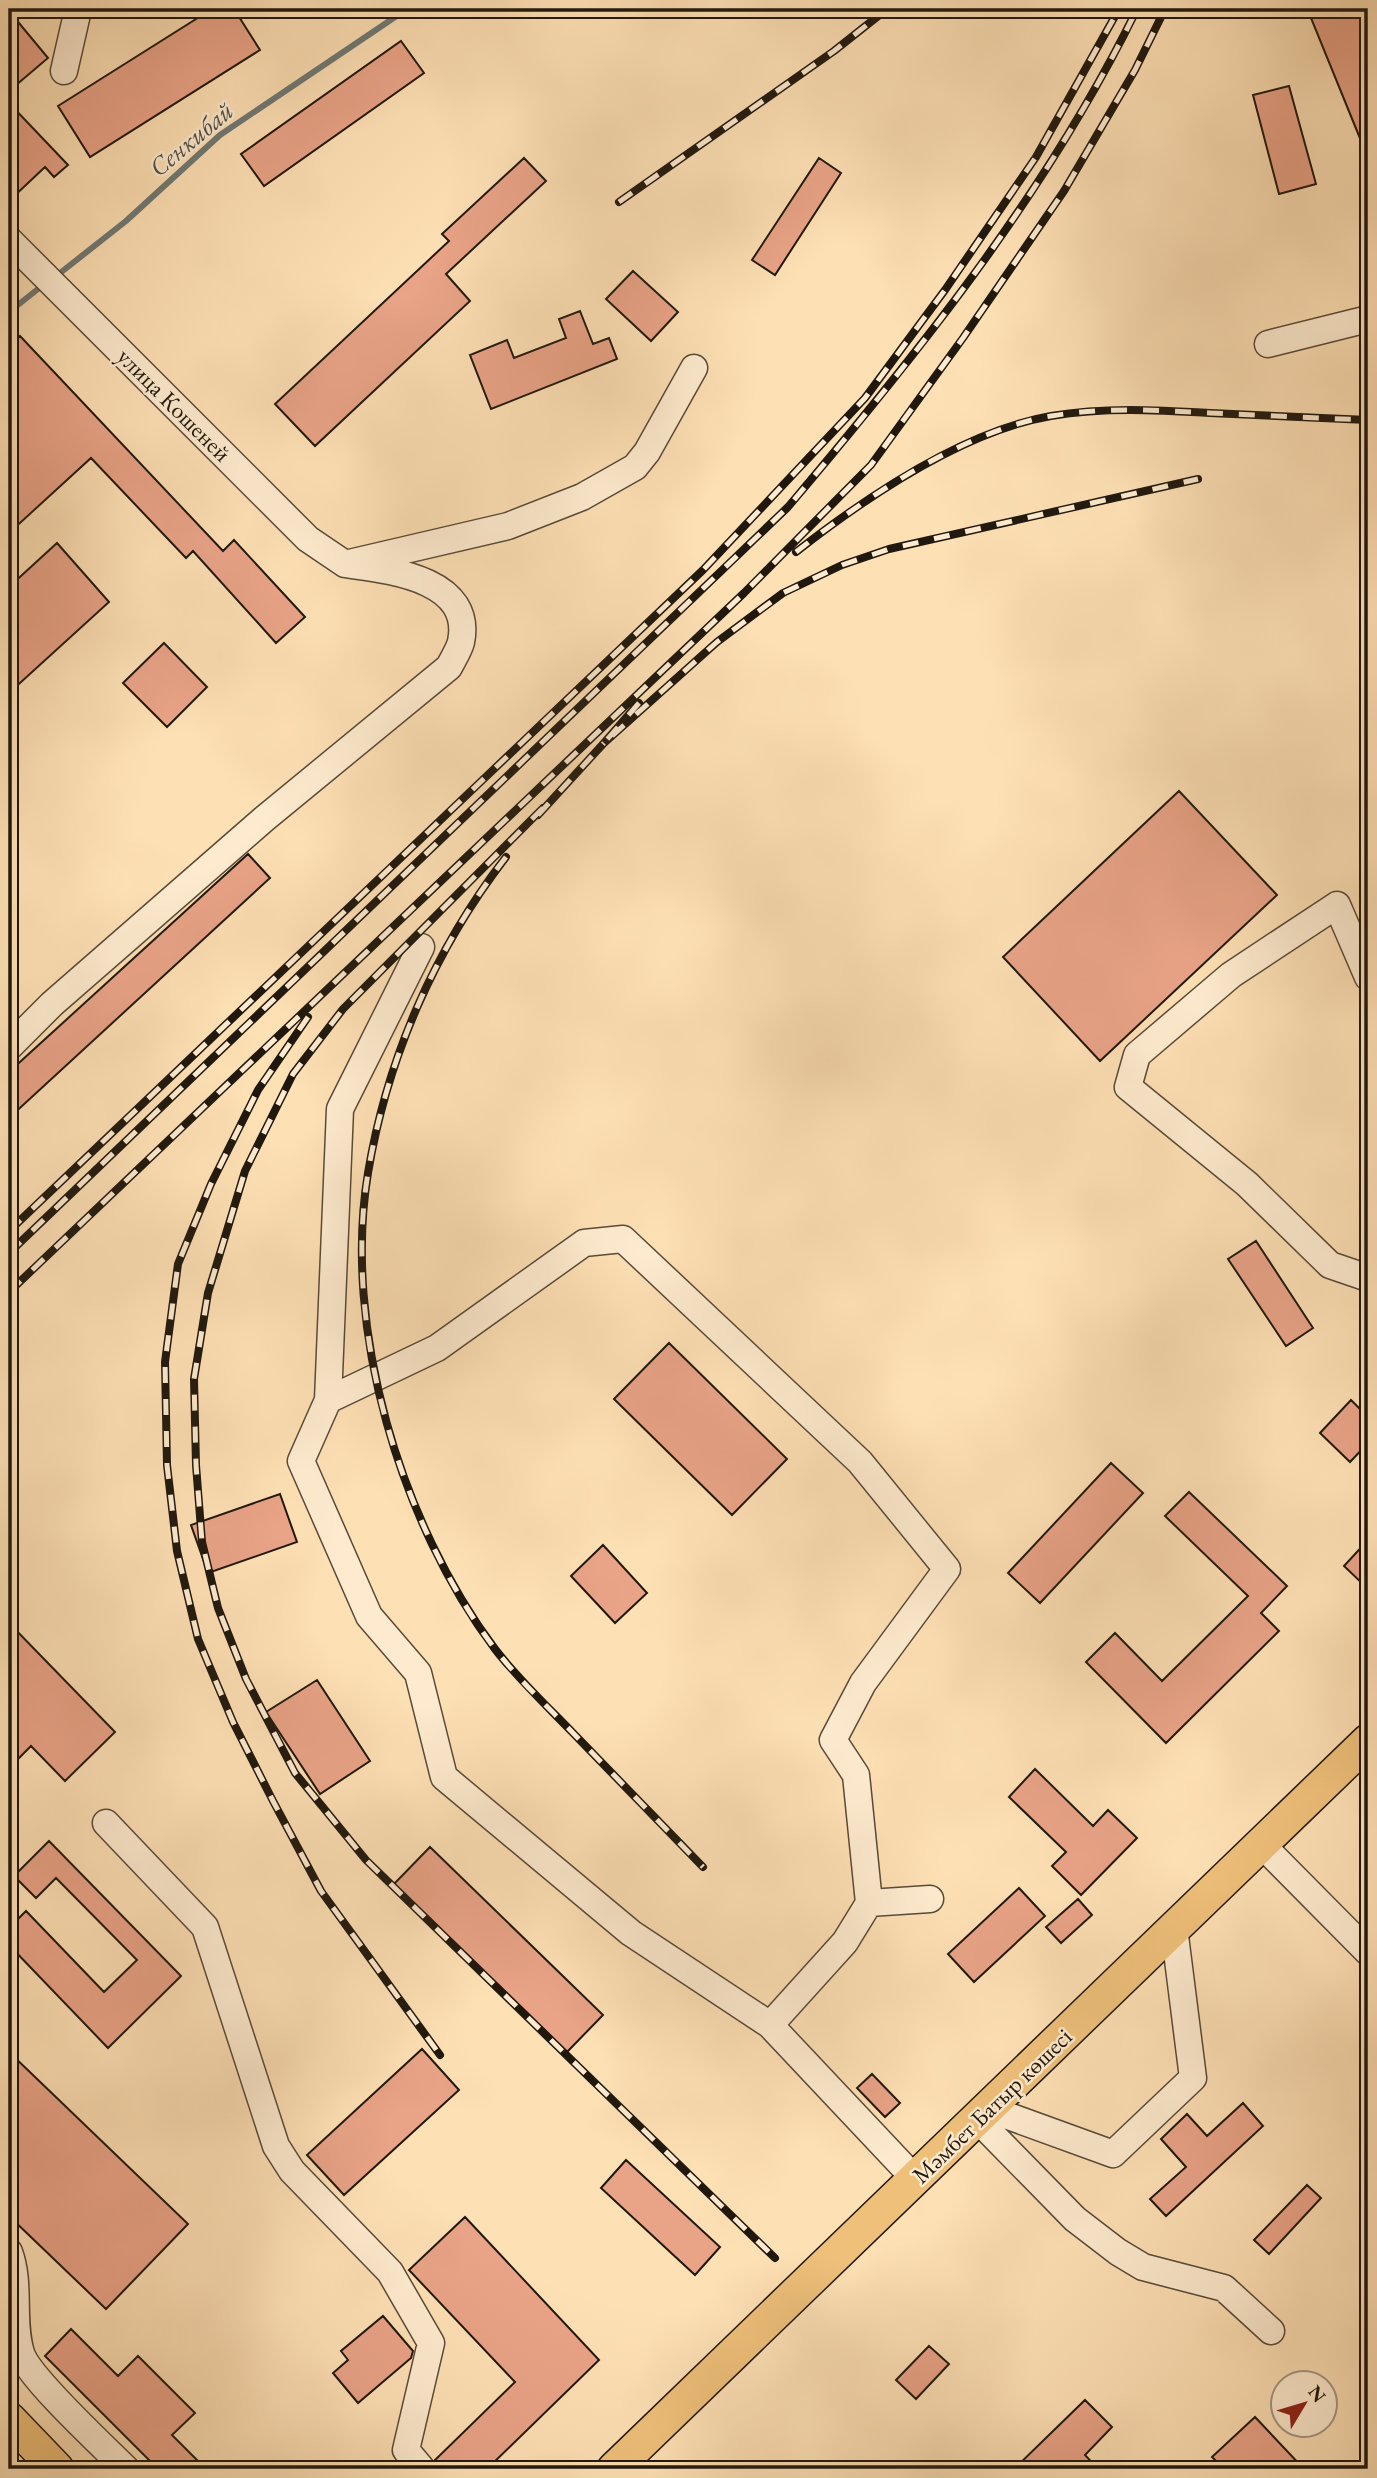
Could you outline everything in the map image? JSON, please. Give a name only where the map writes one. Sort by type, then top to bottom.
[{"type":"main road","name":"Мәмбет Батыр көшесі","points":[[614,2469],[1368,1741]]},
{"type":"main road","points":[[14,2424],[57,2469]]},
{"type":"street","points":[[64,71],[80,11]]},
{"type":"street","name":"улица Кошеней","points":[[9,240],[307,539],[345,564]]},
{"type":"street","points":[[1268,344],[1368,319]]},
{"type":"street","points":[[345,564],[508,526],[582,497],[635,467],[647,452],[694,368]]},
{"type":"street","points":[[9,1047],[52,1004],[254,827],[449,667],[461,642],[460,615],[447,595],[412,574],[345,564]]},
{"type":"street","points":[[1368,977],[1337,905],[1231,975],[1137,1055],[1128,1087],[1247,1184],[1331,1265],[1368,1279]]},
{"type":"street","points":[[421,947],[340,1110],[328,1400],[301,1461],[369,1616],[418,1673],[444,1777],[631,1933],[770,2025],[916,2180]]},
{"type":"street","points":[[328,1400],[437,1348],[584,1243],[623,1238],[860,1462],[947,1569],[863,1684],[833,1740],[856,1775],[869,1903],[845,1942],[770,2025]]},
{"type":"street","points":[[106,1822],[205,1927],[276,2146],[292,2171],[390,2272],[431,2343],[406,2450],[422,2469]]},
{"type":"street","points":[[1261,1844],[1368,1952]]},
{"type":"street","points":[[869,1903],[930,1899]]},
{"type":"street","points":[[983,2115],[1113,2154],[1193,2078],[1174,1928]]},
{"type":"street","points":[[983,2115],[1075,2219],[1118,2252],[1143,2267],[1224,2288],[1271,2331]]},
{"type":"street","points":[[9,2252],[13,2263],[16,2329],[22,2356],[35,2375],[126,2469]]},
{"type":"building","points":[[212,9],[234,9],[260,50],[90,157],[58,106]]},
{"type":"building","points":[[1333,9],[1368,9],[1368,158],[1311,18]]},
{"type":"building","points":[[9,11],[48,58],[9,91]]},
{"type":"building","points":[[401,41],[424,73],[264,186],[241,154]]},
{"type":"building","points":[[1289,86],[1316,184],[1279,194],[1253,95]]},
{"type":"building","points":[[9,103],[68,165],[54,177],[45,167],[9,201]]},
{"type":"building","points":[[524,158],[546,181],[446,274],[470,301],[315,446],[275,404],[449,241],[442,234]]},
{"type":"building","points":[[819,158],[841,173],[775,275],[752,260]]},
{"type":"building","points":[[633,271],[678,312],[651,341],[606,299]]},
{"type":"building","points":[[580,311],[593,344],[609,338],[617,359],[491,409],[470,355],[507,340],[514,358],[566,338],[559,319]]},
{"type":"building","points":[[20,336],[223,551],[234,540],[305,617],[276,643],[193,551],[186,558],[91,458],[9,533],[9,347]]},
{"type":"building","points":[[57,543],[109,602],[9,693],[9,587]]},
{"type":"building","points":[[164,643],[207,687],[167,727],[123,683]]},
{"type":"building","points":[[1179,791],[1277,895],[1100,1061],[1003,957]]},
{"type":"building","points":[[248,854],[270,878],[9,1118],[9,1072]]},
{"type":"building","points":[[1256,1241],[1313,1328],[1286,1346],[1228,1259]]},
{"type":"building","points":[[669,1343],[787,1459],[732,1515],[614,1399]]},
{"type":"building","points":[[1351,1400],[1368,1417],[1368,1443],[1350,1462],[1320,1433]]},
{"type":"building","points":[[1111,1463],[1143,1493],[1040,1603],[1008,1573]]},
{"type":"building","points":[[1189,1492],[1287,1586],[1261,1613],[1279,1631],[1166,1743],[1086,1662],[1115,1633],[1162,1681],[1248,1596],[1165,1516]]},
{"type":"building","points":[[280,1494],[297,1542],[208,1573],[191,1525]]},
{"type":"building","points":[[1368,1540],[1368,1589],[1344,1566]]},
{"type":"building","points":[[603,1545],[647,1593],[615,1623],[571,1576]]},
{"type":"building","points":[[9,1623],[115,1732],[65,1781],[31,1746],[9,1768]]},
{"type":"building","points":[[317,1680],[370,1761],[320,1794],[266,1712]]},
{"type":"building","points":[[1035,1769],[1093,1826],[1108,1810],[1137,1838],[1081,1895],[1052,1866],[1066,1852],[1009,1797]]},
{"type":"building","points":[[49,1841],[181,1976],[108,2048],[9,1945],[9,1928],[26,1911],[104,1992],[137,1960],[56,1878],[36,1898],[14,1876]]},
{"type":"building","points":[[430,1847],[603,2015],[567,2052],[394,1884]]},
{"type":"building","points":[[1019,1888],[1045,1916],[974,1982],[948,1954]]},
{"type":"building","points":[[1078,1899],[1092,1915],[1061,1943],[1046,1927]]},
{"type":"building","points":[[422,2049],[459,2090],[344,2195],[307,2155]]},
{"type":"building","points":[[9,2052],[188,2224],[106,2309],[9,2216]]},
{"type":"building","points":[[872,2074],[900,2103],[885,2117],[857,2088]]},
{"type":"building","points":[[1243,2103],[1263,2126],[1166,2216],[1150,2199],[1186,2167],[1161,2139],[1187,2114],[1207,2136]]},
{"type":"building","points":[[626,2160],[720,2247],[695,2275],[601,2188]]},
{"type":"building","points":[[1307,2185],[1321,2198],[1269,2254],[1254,2240]]},
{"type":"building","points":[[465,2217],[599,2360],[487,2469],[437,2469],[435,2460],[515,2382],[409,2270]]},
{"type":"building","points":[[383,2316],[413,2351],[411,2358],[358,2403],[333,2373],[348,2360],[341,2351]]},
{"type":"building","points":[[71,2329],[118,2376],[138,2356],[195,2413],[172,2435],[206,2469],[158,2469],[45,2356]]},
{"type":"building","points":[[929,2346],[949,2364],[916,2399],[896,2380]]},
{"type":"building","points":[[1085,2400],[1112,2427],[1085,2455],[1098,2469],[1014,2469]]},
{"type":"building","points":[[1255,2417],[1268,2431],[1268,2440],[1277,2440],[1304,2469],[1224,2469],[1212,2457]]},
{"type":"waterway","name":"Сенкибай","points":[[55,277],[126,221],[220,135],[407,9]]},
{"type":"waterway","name":"Сенкибай","points":[[9,312],[43,285]]},
{"type":"railway","points":[[619,202],[834,51],[887,9]]},
{"type":"railway","points":[[9,1231],[703,570],[865,398],[945,290],[1036,157],[1119,9]]},
{"type":"railway","points":[[9,1253],[788,507],[932,330],[1022,207],[1102,77],[1137,9]]},
{"type":"railway","points":[[9,1292],[744,593],[871,465],[1064,191],[1135,70],[1165,9]]},
{"type":"railway","points":[[796,552],[853,510],[916,469],[984,436],[1051,416],[1130,410],[1368,420]]},
{"type":"railway","points":[[639,703],[604,743],[717,642],[783,593],[842,565],[889,549],[1198,479]]},
{"type":"railway","points":[[538,815],[604,743]]},
{"type":"railway","points":[[543,808],[343,1009],[293,1074],[245,1171],[208,1293],[194,1379],[196,1465],[202,1542],[218,1608],[246,1679],[295,1773],[366,1860],[775,2258]]},
{"type":"railway","points":[[506,857],[480,892],[436,967],[401,1047],[376,1130],[368,1173],[362,1233],[364,1295],[372,1359],[386,1422],[407,1484],[432,1544],[461,1599],[513,1671],[703,1867]]},
{"type":"railway","points":[[308,1017],[258,1090],[211,1184],[178,1264],[165,1362],[167,1465],[177,1551],[198,1639],[233,1722],[273,1801],[321,1891],[440,2055]]}]
